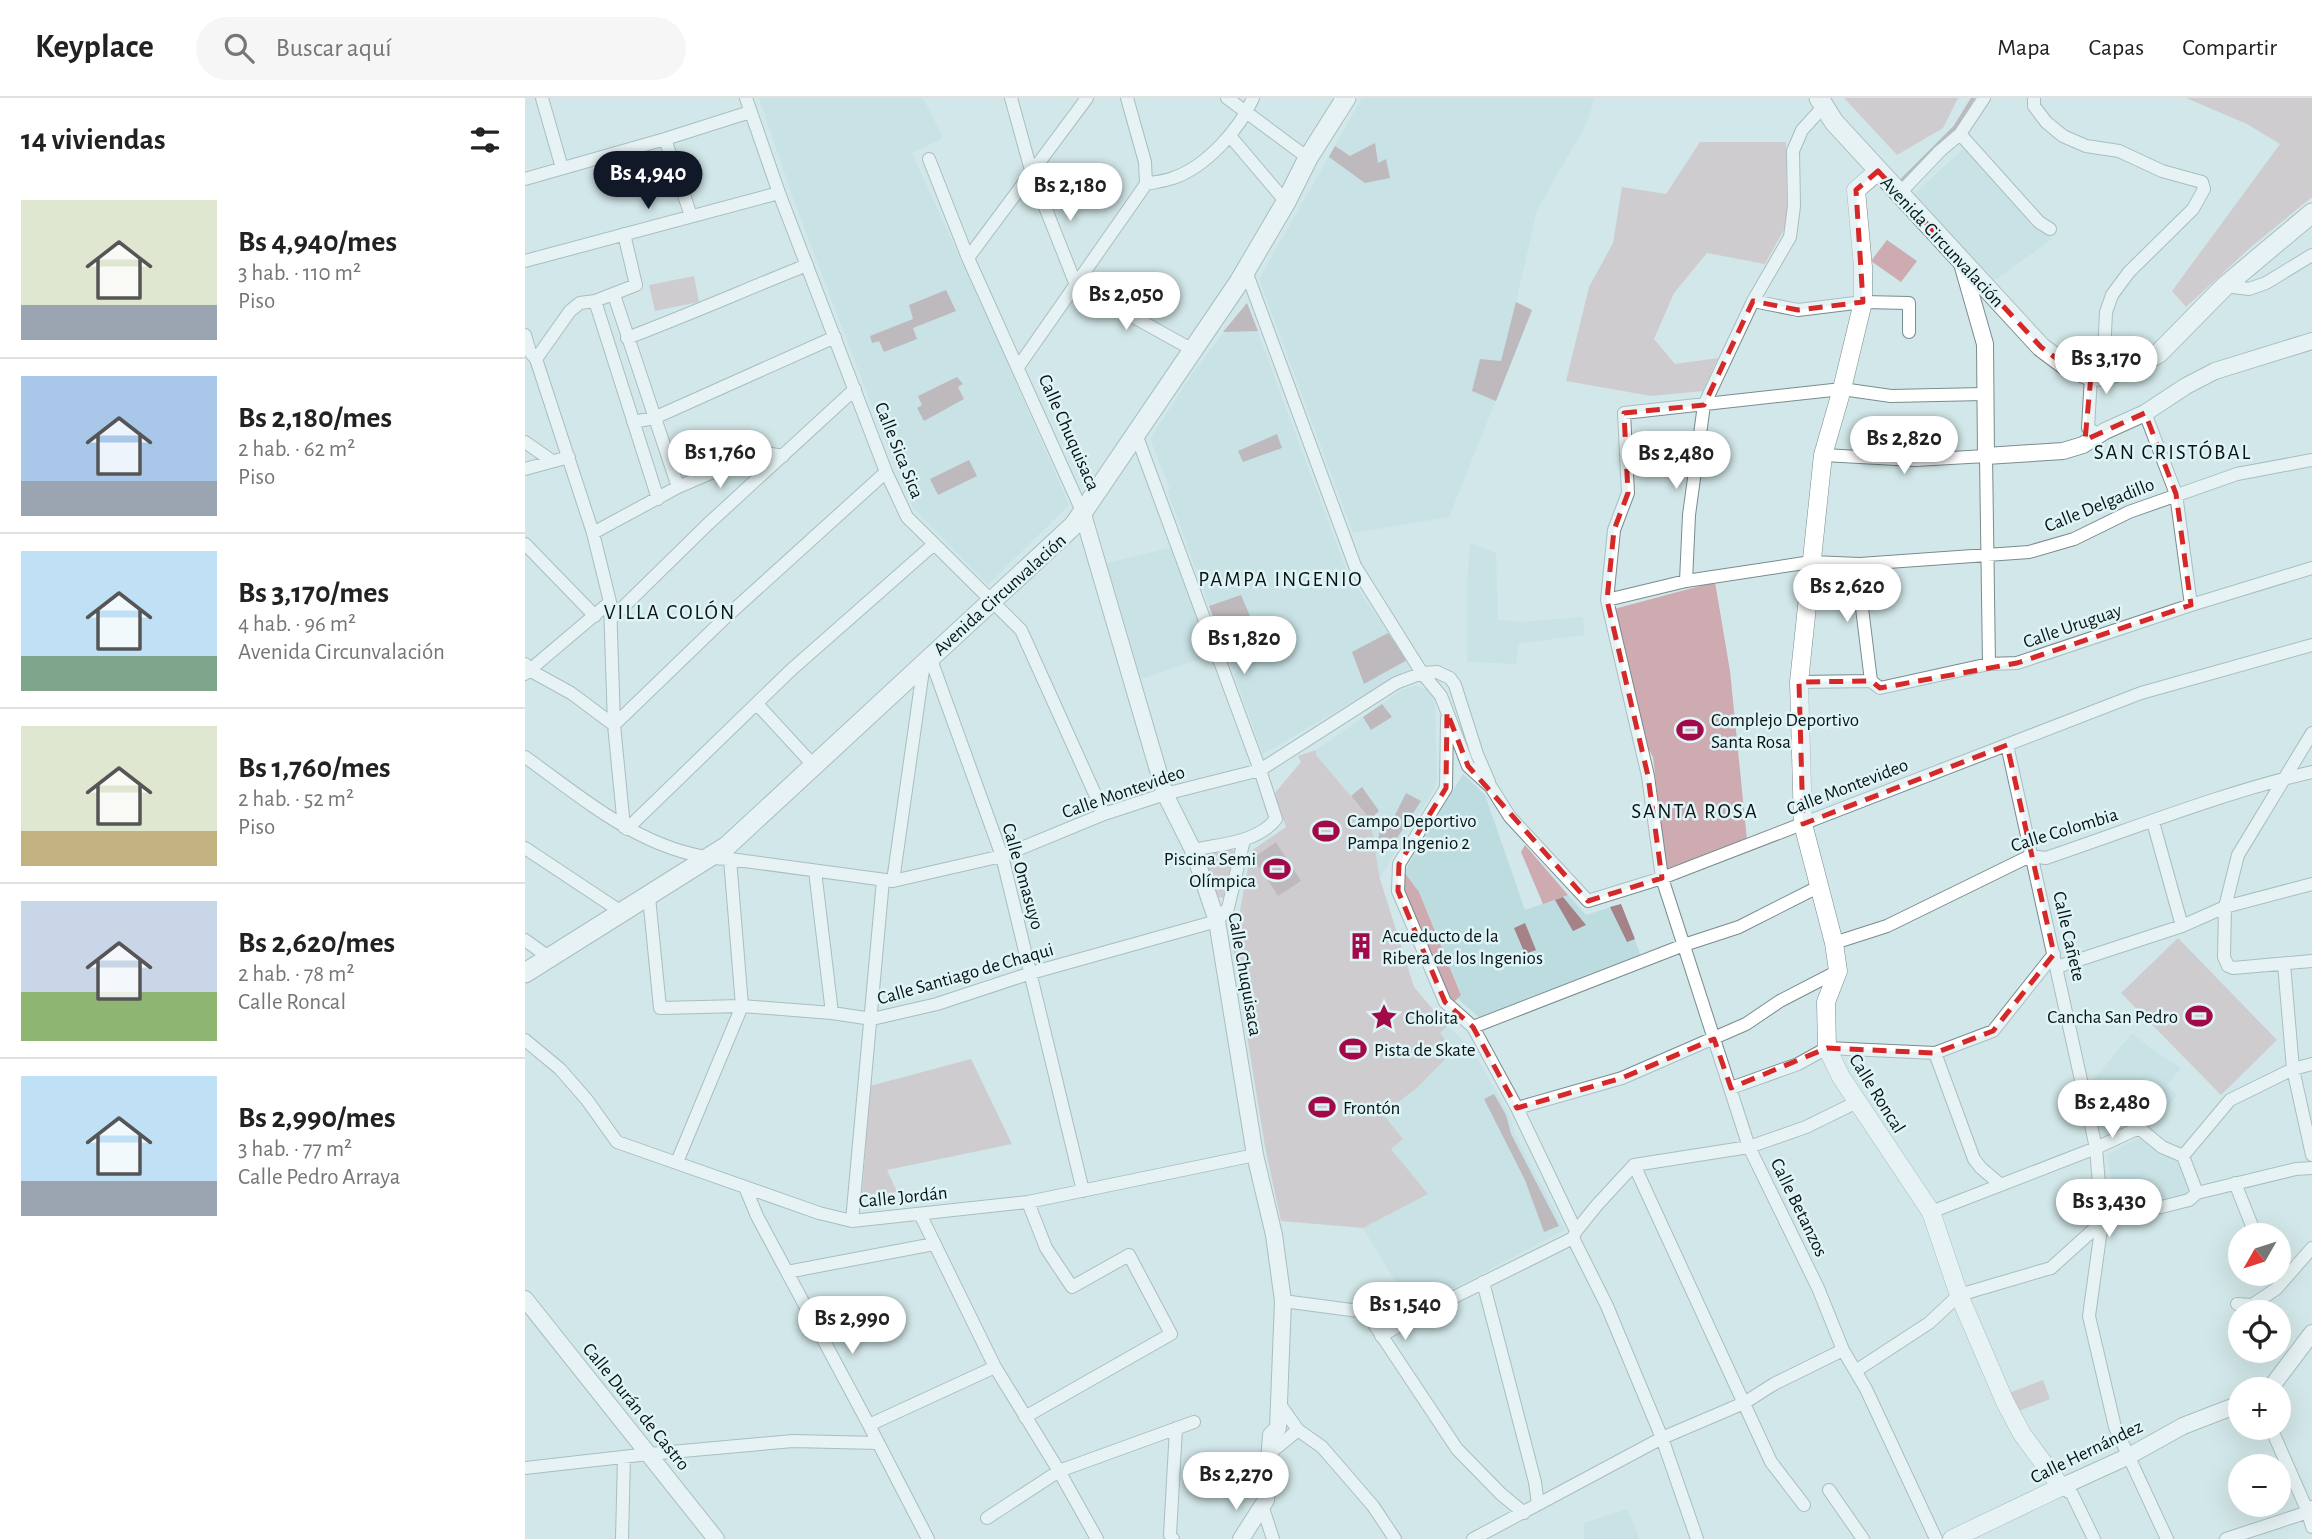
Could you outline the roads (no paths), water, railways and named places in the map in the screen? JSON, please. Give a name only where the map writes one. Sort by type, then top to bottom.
[{"type":"highway","name":"Avenida Circunvalación","points":[[525,973],[727,846],[1074,526],[1246,271],[1308,158],[1346,98]]},
{"type":"highway","name":"Avenida Circunvalación","points":[[1822,102],[1833,122],[2041,347],[2069,368],[2097,376]]},
{"type":"highway","points":[[2097,376],[2135,368],[2159,353],[2225,286],[2312,213]]},
{"type":"main road","name":"Calle Roncal","points":[[1878,171],[1856,190],[1863,267],[1863,302],[1823,455],[1799,682],[1803,824],[1835,943],[1838,971],[1826,1002],[1827,1048],[1841,1077],[1931,1212],[1959,1295],[2005,1402],[2022,1434],[2061,1487]]},
{"type":"main road","points":[[1960,257],[1985,344],[1986,456],[2063,451],[2083,444],[2145,413],[2215,371],[2312,341]]},
{"type":"main road","name":"Calle Chuquisaca","points":[[1082,511],[1165,794],[1193,850],[1217,921],[1255,1155],[1275,1235],[1283,1301],[1278,1428],[1271,1435],[1266,1500],[1241,1539]]},
{"type":"main road","name":"Calle Durán de Castro","points":[[525,1298],[716,1539]]},
{"type":"main road","points":[[2279,1377],[2312,1333]]},
{"type":"main road","name":"Calle Hernández","points":[[1952,1539],[2129,1456],[2183,1426],[2228,1409]]},
{"type":"street","points":[[542,98],[562,168]]},
{"type":"street","name":"Calle Sica Sica","points":[[746,98],[886,472],[907,517],[1021,630],[1104,814]]},
{"type":"street","points":[[1011,98],[1032,174],[1076,285],[1193,350]]},
{"type":"street","points":[[968,258],[1087,98]]},
{"type":"street","points":[[1018,367],[1146,184],[1145,162],[1127,98]]},
{"type":"street","points":[[1227,98],[1308,158]]},
{"type":"street","points":[[1146,184],[1174,178],[1200,163],[1230,136],[1247,113],[1252,98]]},
{"type":"street","points":[[1899,194],[1960,134],[1984,98]]},
{"type":"street","points":[[2034,98],[2035,106],[2046,122],[2063,136],[2086,146],[2119,151],[2162,171],[2202,182],[2204,189],[2193,209],[2129,271],[2112,295],[2106,312],[2088,428],[2097,434],[2105,431]]},
{"type":"street","points":[[1686,581],[1689,516],[1704,405],[1753,301],[1790,237],[1794,206],[1793,151],[1801,130],[1822,102]]},
{"type":"street","points":[[525,179],[750,112]]},
{"type":"street","points":[[1960,134],[2039,222],[2050,229]]},
{"type":"street","points":[[1230,136],[1286,202]]},
{"type":"street","points":[[666,139],[691,216]]},
{"type":"street","name":"Calle Chuquisaca","points":[[929,159],[968,258],[1082,511]]},
{"type":"street","points":[[525,261],[779,192]]},
{"type":"street","points":[[537,359],[570,311],[580,303],[614,295],[636,285],[624,234]]},
{"type":"street","points":[[2225,286],[2249,289],[2266,283],[2312,255]]},
{"type":"street","points":[[627,338],[807,265]]},
{"type":"street","name":"Calle Montevideo","points":[[1246,271],[1355,566],[1422,673],[1441,696],[1468,766],[1492,787],[1510,817],[1588,901],[1662,878],[2141,693],[2312,645]]},
{"type":"street","points":[[614,295],[678,487]]},
{"type":"street","points":[[595,301],[658,499]]},
{"type":"street","points":[[1753,301],[1798,310],[1863,302],[1909,303],[1909,332]]},
{"type":"street","points":[[525,335],[530,352],[537,359],[569,457],[593,533],[610,602],[614,724],[626,828]]},
{"type":"street","points":[[633,422],[654,418],[835,337]]},
{"type":"street","points":[[611,619],[708,524],[855,389]]},
{"type":"street","points":[[1704,405],[1842,389],[1891,396],[1984,394]]},
{"type":"street","name":"Calle Betanzos","points":[[1704,405],[1624,413],[1628,492],[1613,530],[1607,600],[1648,776],[1662,878],[1749,1147],[1818,1289],[1843,1350],[1857,1370],[1936,1539]]},
{"type":"street","points":[[2145,413],[2176,494],[2191,605]]},
{"type":"street","points":[[1136,433],[1276,819],[1270,826],[1244,840],[1193,850]]},
{"type":"street","points":[[525,442],[552,461]]},
{"type":"street","points":[[593,533],[678,487],[760,452],[783,456]]},
{"type":"street","points":[[1823,455],[1915,460],[1986,456],[1989,664]]},
{"type":"street","points":[[525,469],[569,457]]},
{"type":"street","name":"Calle Delgadillo","points":[[1607,600],[1686,581],[1811,562],[1860,564],[2029,552],[2074,538],[2129,512],[2237,474],[2312,460]]},
{"type":"street","points":[[614,724],[735,608],[886,472]]},
{"type":"street","points":[[525,544],[594,616]]},
{"type":"street","points":[[626,828],[791,670],[933,545]]},
{"type":"street","points":[[1860,564],[1862,608],[1871,681]]},
{"type":"street","name":"Calle Uruguay","points":[[1799,682],[1871,681],[1879,688],[1989,664],[2017,663],[2312,568]]},
{"type":"street","points":[[610,602],[527,670],[571,693],[614,724]]},
{"type":"street","points":[[852,1221],[871,1019],[888,881],[927,660]]},
{"type":"street","name":"Calle Omasuyo","points":[[927,660],[1002,856],[1083,1191]]},
{"type":"street","points":[[1422,673],[1437,672],[1450,678],[1455,684],[1477,754],[1492,787]]},
{"type":"street","name":"Calle Montevideo","points":[[525,757],[626,828],[685,853],[709,859],[730,859],[888,881],[1002,856],[1104,814],[1165,794],[1260,769],[1397,683],[1422,673]]},
{"type":"street","points":[[757,704],[815,767]]},
{"type":"street","points":[[1447,712],[1446,788],[1399,864],[1398,891],[1445,1002],[1473,1027],[1517,1108],[1607,1307],[1662,1438],[1697,1539]]},
{"type":"street","points":[[2312,733],[2238,855],[2225,907],[2224,957],[2228,966],[2233,968],[2312,961]]},
{"type":"street","name":"Calle Cañete","points":[[2007,746],[2096,1148],[2102,1222],[2088,1316],[2115,1427],[2167,1539]]},
{"type":"street","name":"Calle Colombia","points":[[1835,943],[1887,926],[2030,856],[2046,858],[2287,777],[2312,772]]},
{"type":"street","points":[[2153,821],[2182,926]]},
{"type":"street","points":[[1217,921],[1229,908],[1244,840]]},
{"type":"street","points":[[525,848],[622,913]]},
{"type":"street","points":[[677,1162],[742,1006],[730,859]]},
{"type":"street","points":[[815,871],[832,1013]]},
{"type":"street","points":[[2057,967],[2182,926],[2225,907],[2312,884]]},
{"type":"street","points":[[1473,1027],[1684,945],[1739,927],[1820,886]]},
{"type":"street","name":"Calle Santiago de Chaqui","points":[[649,897],[660,1008],[742,1006],[871,1019],[937,1003],[1031,973],[1217,921]]},
{"type":"street","points":[[525,940],[550,958]]},
{"type":"street","points":[[1731,1088],[1798,1064],[1827,1048],[1935,1053],[1993,1031],[2054,954]]},
{"type":"street","points":[[2284,964],[2293,1069],[2312,1154]]},
{"type":"street","points":[[1517,1108],[1622,1078],[1714,1039],[1746,1024],[1780,1001],[1838,971]]},
{"type":"street","name":"Calle Jordán","points":[[525,1040],[560,1069],[587,1100],[617,1142],[819,1213],[852,1221],[1028,1202],[1255,1155]]},
{"type":"street","points":[[1935,1053],[1974,1158],[1981,1168],[2001,1185]]},
{"type":"street","points":[[2183,1156],[2230,1100],[2293,1069],[2312,1064]]},
{"type":"street","points":[[1381,1336],[1574,1235],[1634,1165],[1749,1147],[1806,1127],[1857,1102]]},
{"type":"street","points":[[1931,1212],[2096,1148],[2139,1128],[2162,1147],[2183,1156],[2197,1193]]},
{"type":"street","points":[[1634,1165],[1771,1462],[1804,1505]]},
{"type":"street","points":[[1857,1370],[1929,1323],[1959,1295],[2052,1268],[2102,1222],[2189,1200],[2197,1193],[2235,1183],[2312,1168]]},
{"type":"street","points":[[2235,1183],[2251,1223]]},
{"type":"street","points":[[745,1187],[757,1216],[928,1539]]},
{"type":"street","points":[[1025,1417],[1171,1334],[1129,1255],[1072,1287],[1046,1248],[1028,1202]]},
{"type":"street","points":[[920,1214],[995,1367],[1097,1539]]},
{"type":"street","points":[[787,1272],[934,1244]]},
{"type":"street","points":[[2260,1300],[2276,1289],[2312,1248]]},
{"type":"street","points":[[1483,1282],[1535,1482],[1538,1504]]},
{"type":"street","points":[[1283,1301],[1412,1318]]},
{"type":"street","points":[[1366,1312],[1457,1449],[1501,1494],[1524,1513]]},
{"type":"street","points":[[1473,1539],[1662,1438],[1744,1403],[1774,1384],[1843,1350]]},
{"type":"street","points":[[870,1425],[995,1367]]},
{"type":"street","points":[[1279,1403],[1298,1430],[1322,1447],[1373,1506],[1395,1539]]},
{"type":"street","points":[[987,1518],[1059,1471],[1194,1422]]},
{"type":"street","points":[[1173,1539],[1170,1535],[1175,1428]]},
{"type":"street","points":[[1270,1453],[1298,1430]]},
{"type":"street","points":[[2277,1440],[2310,1509],[2312,1527]]},
{"type":"street","points":[[525,1468],[793,1441],[878,1443]]},
{"type":"street","points":[[622,1539],[624,1457]]},
{"type":"street","name":"Calle Roncal","points":[[2061,1487],[2072,1494],[2094,1539]]},
{"type":"street","points":[[1829,1490],[1863,1539]]},
{"type":"street","name":"Calle Chuquisaca","points":[[1262,1506],[1273,1539]]},
{"type":"street","points":[[2226,1539],[2310,1509]]},
{"type":"waterway","points":[[1901,181],[1955,127],[1973,98]]},
{"type":"place","name":"Complejo Deportivo Santa Rosa","points":[[1690,730]]},
{"type":"place","name":"Campo Deportivo Pampa Ingenio 2","points":[[1326,831]]},
{"type":"place","name":"Piscina Semi Olímpica","points":[[1277,869]]},
{"type":"place","name":"Acueducto de la Ribera de los Ingenios","points":[[1361,946]]},
{"type":"place","name":"Cancha San Pedro","points":[[2199,1016]]},
{"type":"place","name":"Cholita","points":[[1384,1017]]},
{"type":"place","name":"Pista de Skate","points":[[1353,1049]]},
{"type":"place","name":"Frontón","points":[[1322,1107]]},
{"type":"district","name":"SAN CRISTÓBAL","points":[[2173,452]]},
{"type":"district","name":"PAMPA INGENIO","points":[[1281,579]]},
{"type":"district","name":"VILLA COLÓN","points":[[670,612]]},
{"type":"district","name":"SANTA ROSA","points":[[1695,811]]}]
